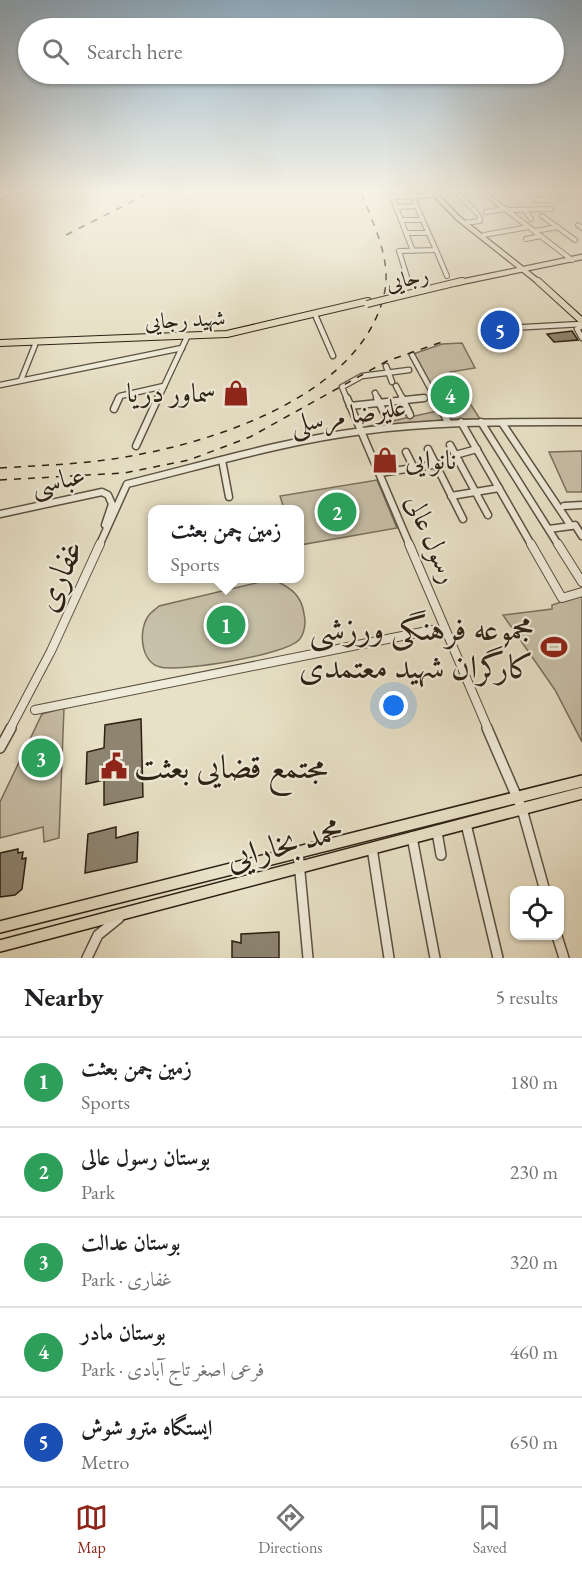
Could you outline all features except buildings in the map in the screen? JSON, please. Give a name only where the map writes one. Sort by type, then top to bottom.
[{"type":"main road","points":[[478,234],[507,256],[581,322]]},
{"type":"main road","points":[[507,256],[511,264],[519,268],[582,257]]},
{"type":"main road","name":"رجایی","points":[[387,298],[519,268]]},
{"type":"main road","name":"رجایی","points":[[367,303],[519,268]]},
{"type":"main road","name":"شهید رجایی","points":[[0,344],[35,345],[242,335],[367,303]]},
{"type":"main road","name":"شهید رجایی","points":[[0,344],[186,339],[241,332],[367,303]]},
{"type":"main road","name":"محمد بخارایی","points":[[0,927],[582,780]]},
{"type":"main road","name":"محمد بخارایی","points":[[0,945],[582,793]]},
{"type":"street","points":[[406,234],[413,251]]},
{"type":"street","points":[[429,234],[447,276]]},
{"type":"street","points":[[484,235],[491,234]]},
{"type":"street","points":[[538,234],[572,260]]},
{"type":"street","points":[[567,234],[575,240]]},
{"type":"street","points":[[521,235],[528,240],[541,236]]},
{"type":"street","points":[[408,280],[399,251],[436,250]]},
{"type":"street","points":[[316,317],[333,356]]},
{"type":"street","points":[[508,328],[581,322]]},
{"type":"street","points":[[581,322],[577,329],[582,338]]},
{"type":"street","points":[[136,446],[186,339]]},
{"type":"street","points":[[21,380],[35,345]]},
{"type":"street","points":[[0,385],[182,348]]},
{"type":"street","points":[[412,355],[448,422]]},
{"type":"street","points":[[386,366],[410,415]]},
{"type":"street","points":[[388,373],[409,370]]},
{"type":"street","name":"رسول عالی","points":[[388,373],[362,376],[342,387],[522,809],[543,886]]},
{"type":"street","points":[[114,409],[120,396],[164,386]]},
{"type":"street","points":[[375,393],[387,419]]},
{"type":"street","points":[[350,406],[424,398]]},
{"type":"street","name":"علیرضا مرسلی","points":[[125,486],[222,460],[361,431],[448,422],[582,422]]},
{"type":"street","points":[[461,422],[562,598],[582,592]]},
{"type":"street","points":[[481,422],[582,582]]},
{"type":"street","points":[[502,423],[571,526]]},
{"type":"street","points":[[450,445],[488,514]]},
{"type":"street","points":[[428,449],[463,519]]},
{"type":"street","points":[[380,473],[435,465],[477,449]]},
{"type":"street","points":[[406,452],[414,468]]},
{"type":"street","points":[[222,460],[229,497]]},
{"type":"street","name":"غفاری","points":[[0,748],[51,651],[125,486]]},
{"type":"street","points":[[451,496],[499,488]]},
{"type":"street","name":"عباسی","points":[[0,514],[104,492],[112,504],[99,545]]},
{"type":"street","points":[[564,506],[582,505]]},
{"type":"street","points":[[549,529],[575,525],[582,536]]},
{"type":"street","points":[[35,710],[432,630]]},
{"type":"street","points":[[466,824],[498,958]]},
{"type":"street","points":[[437,832],[441,855]]},
{"type":"street","points":[[412,837],[435,958]]},
{"type":"street","points":[[372,848],[389,958]]},
{"type":"street","points":[[298,851],[308,958]]},
{"type":"street","points":[[87,958],[89,947],[105,928],[124,914]]},
{"type":"street","points":[[558,940],[564,958]]},
{"type":"shaded area","points":[[462,343],[475,368],[450,372],[480,419],[448,419],[413,354],[442,344]]},
{"type":"shaded area","points":[[437,411],[445,420],[365,427]]},
{"type":"shaded area","points":[[582,451],[582,492],[567,492],[549,452]]},
{"type":"shaded area","points":[[377,480],[397,528],[304,544],[304,505],[283,505],[280,496]]},
{"type":"shaded area","points":[[256,583],[279,583],[295,593],[301,602],[305,620],[304,631],[299,640],[290,646],[254,656],[210,665],[160,667],[148,659],[142,636],[145,621],[159,606]]},
{"type":"shaded area","name":"مجموعه فرهنگی ورزشی کارگران شهید معتمدی","points":[[582,595],[582,742],[555,690],[503,615],[552,609],[552,605]]},
{"type":"shaded area","points":[[64,708],[59,838],[44,842],[43,827],[0,838],[0,802],[42,714]]},
{"type":"railway","points":[[0,468],[68,464],[136,455],[209,437],[286,404],[321,382],[350,356],[372,325],[385,290],[386,277],[383,251],[377,234]]},
{"type":"railway","points":[[0,480],[124,473],[189,460],[250,437],[387,361],[442,342]]},
{"type":"place","name":"ایستگاه مترو شوش","points":[[500,330]]},
{"type":"place","name":"سماور دریا","points":[[236,393]]},
{"type":"place","name":"بوستان مادر","points":[[450,395]]},
{"type":"place","name":"نانوایی","points":[[385,460]]},
{"type":"place","name":"بوستان رسول عالی","points":[[337,512]]},
{"type":"place","name":"زمین چمن بعثت","points":[[226,625]]},
{"type":"place","name":"مجموعه فرهنگی ورزشی کارگران شهید معتمدی","points":[[554,647]]},
{"type":"place","name":"بوستان عدالت","points":[[41,758]]},
{"type":"place","name":"مجتمع قضایی بعثت","points":[[114,766]]}]
